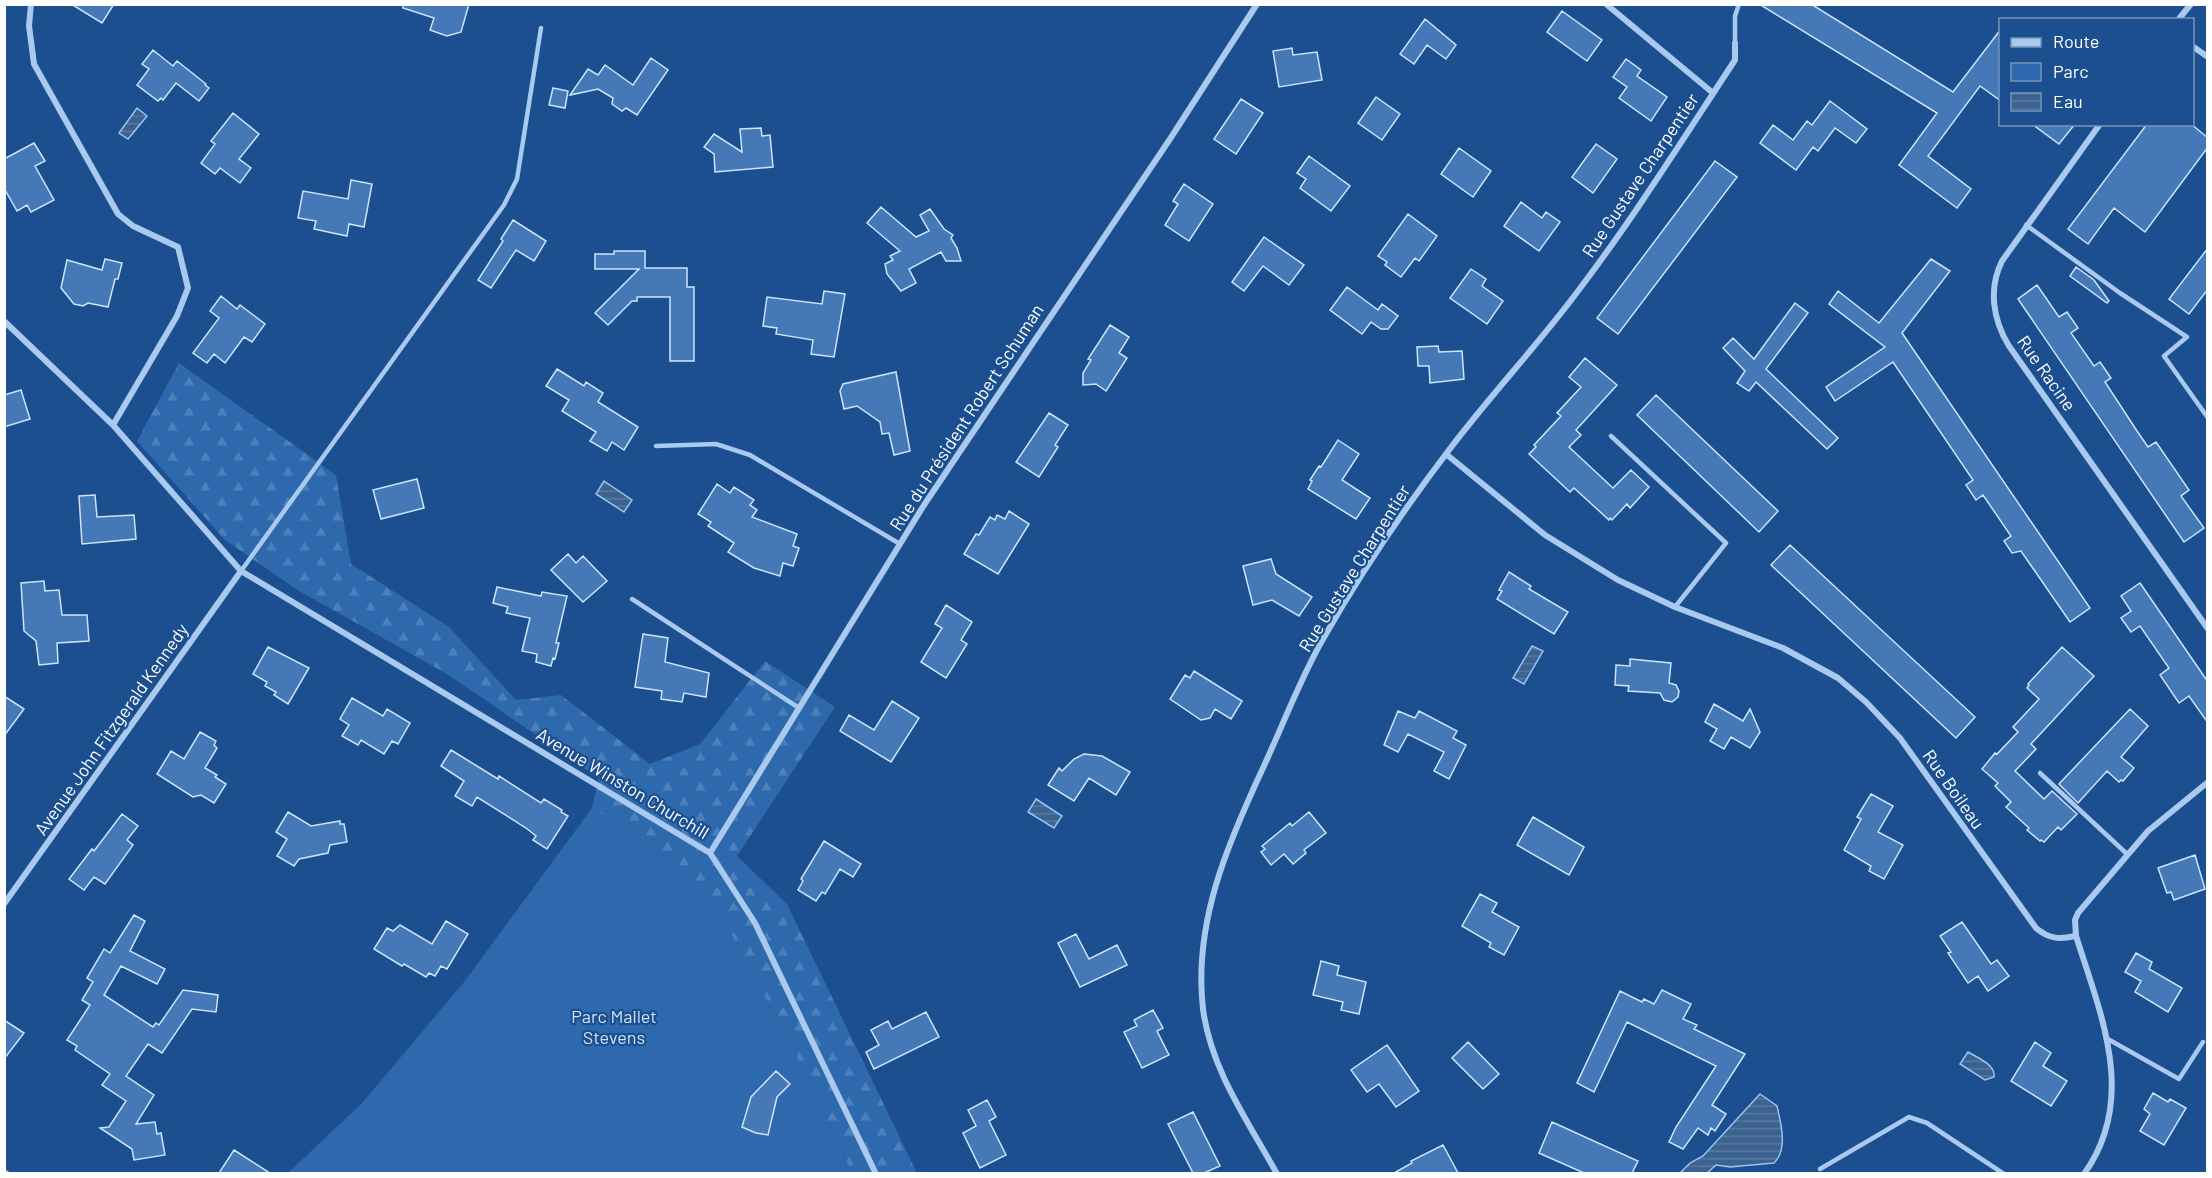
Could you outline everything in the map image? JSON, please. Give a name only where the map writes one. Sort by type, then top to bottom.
[{"type":"street","points":[[31,4],[30,26],[34,64],[57,106],[118,214],[133,226],[178,248],[188,288],[177,316],[113,425]]},
{"type":"street","name":"Rue du Président Robert Schuman","points":[[710,853],[924,506],[1170,139],[1257,4]]},
{"type":"street","points":[[1606,4],[1713,93]]},
{"type":"street","points":[[2180,18],[2191,4]]},
{"type":"street","name":"Rue Gustave Charpentier","points":[[1276,1173],[1226,1082],[1207,1030],[1202,977],[1207,929],[1215,887],[1235,828],[1323,639],[1446,454],[1574,297],[1655,184],[1736,60],[1735,43]]},
{"type":"street","points":[[2194,47],[2208,57]]},
{"type":"street","name":"Rue Racine","points":[[2099,126],[2026,225],[1997,271],[1995,316],[1999,329],[2009,346],[2208,629]]},
{"type":"street","name":"Avenue Winston Churchill","points":[[4,321],[113,425],[241,571],[710,853],[755,923],[876,1173]]},
{"type":"street","name":"Rue Boileau","points":[[1446,454],[1528,522],[1565,548],[1618,580],[1675,607],[1800,655],[1838,678],[1890,726],[2037,928],[2051,938],[2076,936]]},
{"type":"street","name":"Avenue John Fitzgerald Kennedy","points":[[4,904],[241,571]]},
{"type":"street","points":[[2084,1173],[2103,1140],[2112,1107],[2113,1082],[2106,1038],[2076,936],[2075,921],[2078,913],[2127,854],[2160,820],[2208,782]]},
{"type":"lane","points":[[1735,43],[1735,16],[1739,4]]},
{"type":"lane","points":[[241,571],[504,206],[518,179],[541,28]]},
{"type":"lane","points":[[2026,225],[2120,293],[2187,337],[2164,356],[2208,418]]},
{"type":"lane","points":[[1611,436],[1726,543],[1675,607]]},
{"type":"lane","points":[[656,446],[716,444],[750,455],[901,544]]},
{"type":"lane","points":[[632,598],[800,708]]},
{"type":"lane","points":[[2040,772],[2127,854]]},
{"type":"lane","points":[[2106,1038],[2179,1079],[2203,1042]]},
{"type":"lane","points":[[1820,1169],[1909,1117],[1927,1123],[2004,1173]]},
{"type":"green space","points":[[179,363],[336,475],[351,564],[449,627],[516,700],[561,695],[650,764],[700,744],[765,661],[835,707],[737,856],[787,904],[917,1173],[852,1173],[799,1061],[683,867],[592,808],[599,778],[447,674],[299,591],[225,540],[137,441]]},
{"type":"green space","name":"Parc Mallet Stevens","points":[[592,808],[683,867],[710,894],[799,1061],[852,1173],[287,1174],[362,1103],[464,982]]},
{"type":"water","points":[[137,108],[147,116],[128,139],[119,133]]},
{"type":"water","points":[[604,481],[632,500],[624,512],[596,494]]},
{"type":"water","points":[[1532,646],[1543,651],[1524,684],[1513,678]]},
{"type":"water","points":[[1036,799],[1062,816],[1054,828],[1028,812]]},
{"type":"water","points":[[1968,1052],[1989,1065],[1994,1077],[1985,1080],[1960,1064]]},
{"type":"water","points":[[1760,1094],[1777,1106],[1780,1120],[1782,1144],[1774,1163],[1730,1167],[1716,1165],[1707,1173],[1680,1173],[1690,1163],[1703,1156]]},
{"type":"building","points":[[71,4],[114,4],[102,23]]},
{"type":"building","points":[[403,4],[469,4],[461,32],[447,36],[430,30],[434,18],[403,8]]},
{"type":"building","points":[[1759,4],[1811,4],[1953,92],[1999,32],[1999,100],[1980,86],[1928,156],[1971,189],[1957,208],[1899,165],[1937,113]]},
{"type":"building","points":[[1562,11],[1602,40],[1587,61],[1547,32]]},
{"type":"building","points":[[1425,19],[1456,45],[1446,59],[1427,45],[1414,64],[1400,54]]},
{"type":"building","points":[[1292,48],[1293,55],[1317,52],[1322,80],[1279,87],[1273,51]]},
{"type":"building","points":[[153,50],[173,66],[177,61],[206,84],[209,88],[199,101],[176,83],[163,100],[161,98],[158,101],[137,85],[149,69],[142,64]]},
{"type":"building","points":[[651,58],[668,70],[637,115],[626,108],[622,111],[612,104],[613,98],[598,89],[570,95],[588,69],[598,75],[605,65],[633,85]]},
{"type":"building","points":[[1626,59],[1641,70],[1637,76],[1667,97],[1651,121],[1619,98],[1627,87],[1613,77]]},
{"type":"building","points":[[553,88],[568,91],[565,108],[549,105]]},
{"type":"building","points":[[1376,97],[1400,114],[1382,140],[1358,123]]},
{"type":"building","points":[[1241,99],[1263,113],[1236,154],[1214,139]]},
{"type":"building","points":[[1830,101],[1867,129],[1856,143],[1835,128],[1818,151],[1813,147],[1796,170],[1760,143],[1773,125],[1793,140],[1807,121],[1812,125]]},
{"type":"building","points":[[233,113],[259,134],[239,159],[251,168],[240,183],[220,168],[215,174],[201,163],[215,144],[211,141]]},
{"type":"building","points":[[2035,126],[2073,126],[2059,144]]},
{"type":"building","points":[[2145,126],[2193,126],[2208,138],[2208,147],[2145,232],[2114,208],[2088,244],[2068,229]]},
{"type":"building","points":[[761,128],[762,136],[770,135],[773,167],[715,172],[714,154],[704,147],[714,134],[742,152],[740,129]]},
{"type":"building","points":[[34,143],[45,161],[35,166],[54,200],[31,212],[27,205],[17,211],[4,188],[4,159]]},
{"type":"building","points":[[1596,144],[1617,159],[1593,193],[1572,177]]},
{"type":"building","points":[[1459,148],[1491,171],[1473,197],[1441,174]]},
{"type":"building","points":[[1309,156],[1350,186],[1331,211],[1300,188],[1306,179],[1297,173]]},
{"type":"building","points":[[1715,161],[1737,177],[1618,334],[1597,318]]},
{"type":"building","points":[[351,180],[372,184],[364,227],[349,224],[347,236],[314,229],[316,221],[298,218],[303,191],[348,199]]},
{"type":"building","points":[[1184,184],[1213,204],[1189,241],[1165,225],[1178,204],[1173,201]]},
{"type":"building","points":[[1521,202],[1542,218],[1546,212],[1560,222],[1539,251],[1504,226]]},
{"type":"building","points":[[881,207],[916,237],[929,231],[920,215],[930,209],[944,229],[953,235],[951,238],[961,261],[946,261],[941,252],[909,269],[916,283],[901,291],[887,274],[885,264],[893,260],[890,256],[900,251],[867,223]]},
{"type":"building","points":[[1408,214],[1437,236],[1419,261],[1415,258],[1401,277],[1385,265],[1387,262],[1378,256]]},
{"type":"building","points":[[513,220],[546,241],[534,261],[516,250],[491,288],[478,280],[503,241],[501,239]]},
{"type":"building","points":[[1264,237],[1304,265],[1289,285],[1263,266],[1244,291],[1232,282]]},
{"type":"building","points":[[2208,248],[2208,289],[2189,314],[2169,299]]},
{"type":"building","points":[[614,251],[645,251],[645,268],[687,268],[687,287],[694,287],[694,361],[670,361],[670,297],[637,297],[637,301],[632,301],[608,325],[595,313],[639,269],[595,269],[595,254],[614,254]]},
{"type":"building","points":[[105,259],[122,263],[118,279],[115,279],[108,307],[88,303],[83,306],[74,304],[61,288],[67,260],[102,270]]},
{"type":"building","points":[[1931,259],[1950,271],[1902,333],[2090,608],[2070,622],[2021,551],[2012,553],[2004,541],[2011,536],[1983,495],[1976,500],[1966,485],[1973,480],[1893,362],[1835,401],[1826,387],[1885,347],[1829,304],[1838,291],[1879,323]]},
{"type":"building","points":[[2076,267],[2094,280],[2109,301],[2107,303],[2070,276]]},
{"type":"building","points":[[1471,269],[1486,279],[1482,286],[1503,301],[1487,324],[1450,298]]},
{"type":"building","points":[[2037,285],[2059,317],[2067,312],[2078,328],[2071,333],[2094,366],[2100,362],[2111,378],[2105,382],[2137,431],[2148,447],[2156,442],[2189,490],[2181,496],[2204,528],[2184,542],[2018,299]]},
{"type":"building","points":[[1347,287],[1378,310],[1382,304],[1398,316],[1388,329],[1381,329],[1371,322],[1362,334],[1330,310]]},
{"type":"building","points":[[824,291],[845,294],[834,357],[811,354],[813,340],[776,334],[777,328],[763,326],[767,297],[822,304]]},
{"type":"building","points":[[221,296],[237,309],[240,305],[265,324],[252,342],[244,337],[225,363],[214,354],[207,363],[193,353],[219,318],[210,311]]},
{"type":"building","points":[[1795,303],[1808,313],[1766,369],[1838,438],[1827,449],[1756,382],[1749,391],[1737,383],[1745,371],[1723,348],[1733,338],[1754,359]]},
{"type":"building","points":[[1110,325],[1129,337],[1119,353],[1127,358],[1106,391],[1096,384],[1083,385],[1083,373],[1091,360],[1088,359]]},
{"type":"building","points":[[1438,346],[1439,352],[1462,351],[1464,379],[1430,383],[1429,366],[1418,366],[1417,347]]},
{"type":"building","points":[[1585,358],[1617,385],[1576,430],[1581,435],[1569,447],[1613,488],[1631,470],[1649,487],[1630,508],[1627,504],[1612,520],[1610,518],[1609,520],[1574,488],[1570,492],[1529,454],[1536,447],[1534,445],[1561,416],[1557,413],[1581,387],[1569,377]]},
{"type":"building","points":[[557,369],[584,386],[586,382],[603,393],[598,402],[638,427],[624,450],[612,442],[607,451],[590,441],[596,432],[562,411],[569,400],[546,386]]},
{"type":"building","points":[[896,372],[910,451],[894,455],[889,433],[882,434],[880,422],[857,406],[844,409],[840,391],[843,384]]},
{"type":"building","points":[[21,390],[30,419],[4,427],[4,395]]},
{"type":"building","points":[[1656,395],[1778,511],[1759,532],[1637,415]]},
{"type":"building","points":[[1049,413],[1068,425],[1055,445],[1058,447],[1039,477],[1016,462]]},
{"type":"building","points":[[1338,440],[1359,454],[1342,480],[1370,498],[1356,519],[1308,489],[1312,481],[1310,480]]},
{"type":"building","points":[[417,479],[424,508],[381,519],[373,490]]},
{"type":"building","points":[[717,484],[730,493],[734,487],[754,500],[750,505],[757,510],[752,517],[797,534],[793,546],[799,548],[793,566],[783,563],[780,576],[754,568],[728,552],[734,543],[708,526],[711,522],[698,514]]},
{"type":"building","points":[[95,495],[97,517],[134,515],[136,539],[82,544],[79,496]]},
{"type":"building","points":[[1009,511],[1029,524],[998,574],[964,554],[990,517],[995,520],[997,515],[1005,519]]},
{"type":"building","points":[[1790,545],[1975,717],[1956,738],[1771,565]]},
{"type":"building","points":[[568,554],[576,563],[583,556],[607,581],[583,602],[551,570]]},
{"type":"building","points":[[1271,559],[1276,574],[1312,597],[1299,616],[1272,600],[1253,605],[1243,566]]},
{"type":"building","points":[[1509,572],[1531,586],[1529,589],[1568,612],[1554,634],[1497,599],[1502,591],[1499,590]]},
{"type":"building","points":[[44,581],[45,591],[59,590],[62,615],[87,615],[89,641],[57,643],[58,663],[39,665],[36,641],[24,631],[21,583]]},
{"type":"building","points":[[2140,583],[2208,682],[2208,723],[2189,696],[2179,703],[2160,675],[2169,668],[2140,626],[2131,632],[2121,618],[2131,611],[2121,596]]},
{"type":"building","points":[[497,587],[541,596],[542,592],[567,596],[556,643],[559,643],[551,666],[536,662],[537,654],[522,651],[530,618],[506,613],[508,607],[493,603]]},
{"type":"building","points":[[946,605],[972,622],[961,640],[967,644],[946,678],[921,662],[942,628],[935,624]]},
{"type":"building","points":[[643,634],[668,638],[665,662],[709,673],[706,697],[684,693],[682,702],[661,699],[662,691],[635,687]]},
{"type":"building","points":[[268,647],[309,668],[288,704],[274,695],[276,692],[265,686],[267,682],[253,674]]},
{"type":"building","points":[[2062,647],[2094,676],[2031,744],[2036,749],[2015,771],[2044,799],[2052,791],[2077,814],[2061,830],[2058,827],[2044,842],[2027,830],[2029,828],[2006,807],[2011,802],[1995,786],[1998,783],[1982,769],[1995,753],[1997,754],[2018,732],[2013,727],[2039,699],[2027,688],[2028,684]]},
{"type":"building","points":[[1630,659],[1671,663],[1669,683],[1676,685],[1679,691],[1678,697],[1672,702],[1664,700],[1660,693],[1628,691],[1629,686],[1615,685],[1616,665],[1630,666]]},
{"type":"building","points":[[1194,671],[1242,701],[1231,719],[1215,709],[1210,718],[1201,720],[1170,699],[1185,675],[1190,678]]},
{"type":"building","points":[[4,696],[24,709],[4,736]]},
{"type":"building","points":[[352,698],[383,716],[387,709],[410,723],[398,744],[392,741],[384,754],[361,740],[358,745],[342,736],[349,725],[340,719]]},
{"type":"building","points":[[892,701],[919,718],[891,762],[840,731],[849,715],[874,730]]},
{"type":"building","points":[[1714,704],[1743,721],[1750,709],[1760,732],[1750,748],[1731,737],[1724,749],[1710,741],[1717,729],[1705,722]]},
{"type":"building","points":[[2130,709],[2148,726],[2121,757],[2134,768],[2123,781],[2119,782],[2107,771],[2078,803],[2059,784]]},
{"type":"building","points":[[1398,711],[1415,718],[1419,711],[1457,731],[1453,738],[1466,745],[1449,779],[1434,771],[1444,752],[1408,734],[1398,752],[1384,745]]},
{"type":"building","points":[[200,732],[216,741],[214,745],[217,748],[205,768],[226,784],[214,803],[201,795],[193,797],[157,774],[171,751],[184,759]]},
{"type":"building","points":[[451,750],[498,779],[499,776],[541,803],[544,799],[568,816],[547,849],[533,840],[536,836],[526,828],[477,797],[472,806],[455,796],[464,781],[441,766]]},
{"type":"building","points":[[1084,754],[1102,756],[1130,772],[1116,795],[1089,778],[1074,801],[1048,785],[1059,768],[1062,771],[1074,759]]},
{"type":"building","points":[[1871,794],[1893,806],[1878,832],[1903,845],[1884,879],[1869,871],[1871,866],[1844,850],[1861,819],[1857,817]]},
{"type":"building","points":[[288,812],[311,826],[340,821],[340,824],[344,824],[347,842],[330,845],[328,853],[299,859],[294,866],[277,856],[287,839],[276,832]]},
{"type":"building","points":[[1309,812],[1326,833],[1304,850],[1306,853],[1293,864],[1284,854],[1271,865],[1261,852],[1265,849],[1262,846],[1290,823],[1292,826]]},
{"type":"building","points":[[122,814],[138,826],[127,840],[133,845],[105,884],[94,877],[84,890],[69,879]]},
{"type":"building","points":[[1533,817],[1584,847],[1569,875],[1517,845]]},
{"type":"building","points":[[824,841],[861,864],[853,877],[840,869],[825,894],[822,892],[816,901],[798,890],[803,881],[801,879]]},
{"type":"building","points":[[2195,855],[2205,889],[2174,900],[2171,892],[2167,893],[2158,868]]},
{"type":"building","points":[[1480,894],[1497,903],[1492,912],[1519,927],[1504,955],[1489,947],[1491,943],[1462,926]]},
{"type":"building","points":[[134,915],[145,921],[130,951],[165,969],[157,984],[121,966],[104,995],[153,1027],[156,1023],[159,1025],[183,990],[218,995],[216,1012],[192,1009],[162,1053],[148,1044],[126,1076],[154,1095],[136,1124],[155,1122],[157,1134],[161,1133],[165,1155],[134,1160],[132,1149],[100,1128],[109,1127],[126,1101],[102,1085],[110,1074],[75,1050],[77,1046],[67,1040],[90,1005],[82,1000],[93,982],[87,978],[104,949],[110,953]]},
{"type":"building","points":[[446,921],[468,934],[447,969],[441,966],[435,976],[429,973],[426,977],[374,949],[387,928],[393,931],[400,925],[432,944]]},
{"type":"building","points":[[1962,922],[1991,964],[1997,960],[2009,976],[1988,991],[1978,976],[1968,983],[1948,953],[1951,952],[1940,936]]},
{"type":"building","points":[[1076,934],[1089,959],[1117,945],[1127,965],[1080,987],[1058,943]]},
{"type":"building","points":[[2136,953],[2152,962],[2149,969],[2182,988],[2168,1012],[2135,992],[2141,981],[2125,972]]},
{"type":"building","points":[[1321,961],[1339,966],[1337,975],[1366,982],[1359,1014],[1341,1010],[1343,1002],[1313,995]]},
{"type":"building","points":[[1662,990],[1691,1004],[1683,1019],[1697,1025],[1694,1029],[1745,1054],[1712,1105],[1726,1114],[1715,1131],[1711,1128],[1708,1135],[1698,1128],[1683,1149],[1669,1142],[1676,1127],[1716,1066],[1627,1022],[1594,1092],[1577,1083],[1620,991],[1642,1002],[1644,999],[1654,1004]]},
{"type":"building","points":[[1153,1010],[1163,1028],[1157,1031],[1169,1055],[1142,1068],[1124,1032],[1137,1026],[1134,1020]]},
{"type":"building","points":[[926,1012],[939,1037],[874,1069],[866,1052],[879,1045],[871,1030],[888,1021],[892,1029]]},
{"type":"building","points":[[4,1020],[24,1033],[4,1059]]},
{"type":"building","points":[[1468,1042],[1499,1074],[1483,1089],[1452,1058]]},
{"type":"building","points":[[2035,1042],[2051,1053],[2043,1066],[2067,1081],[2051,1106],[2011,1081]]},
{"type":"building","points":[[1387,1045],[1419,1091],[1396,1107],[1379,1084],[1367,1092],[1351,1070]]},
{"type":"building","points":[[776,1071],[790,1084],[777,1097],[768,1135],[742,1127],[751,1097]]},
{"type":"building","points":[[2153,1093],[2168,1102],[2170,1099],[2186,1108],[2164,1145],[2140,1131],[2150,1114],[2144,1109]]},
{"type":"building","points":[[987,1100],[996,1117],[989,1121],[1006,1155],[980,1168],[963,1133],[976,1126],[968,1110]]},
{"type":"building","points":[[1193,1112],[1220,1166],[1204,1173],[1193,1173],[1168,1124]]},
{"type":"building","points":[[1552,1122],[1638,1161],[1632,1173],[1584,1173],[1539,1153]]},
{"type":"building","points":[[1443,1145],[1458,1173],[1394,1173],[1412,1163],[1411,1161]]},
{"type":"building","points":[[234,1150],[270,1173],[219,1173]]}]
